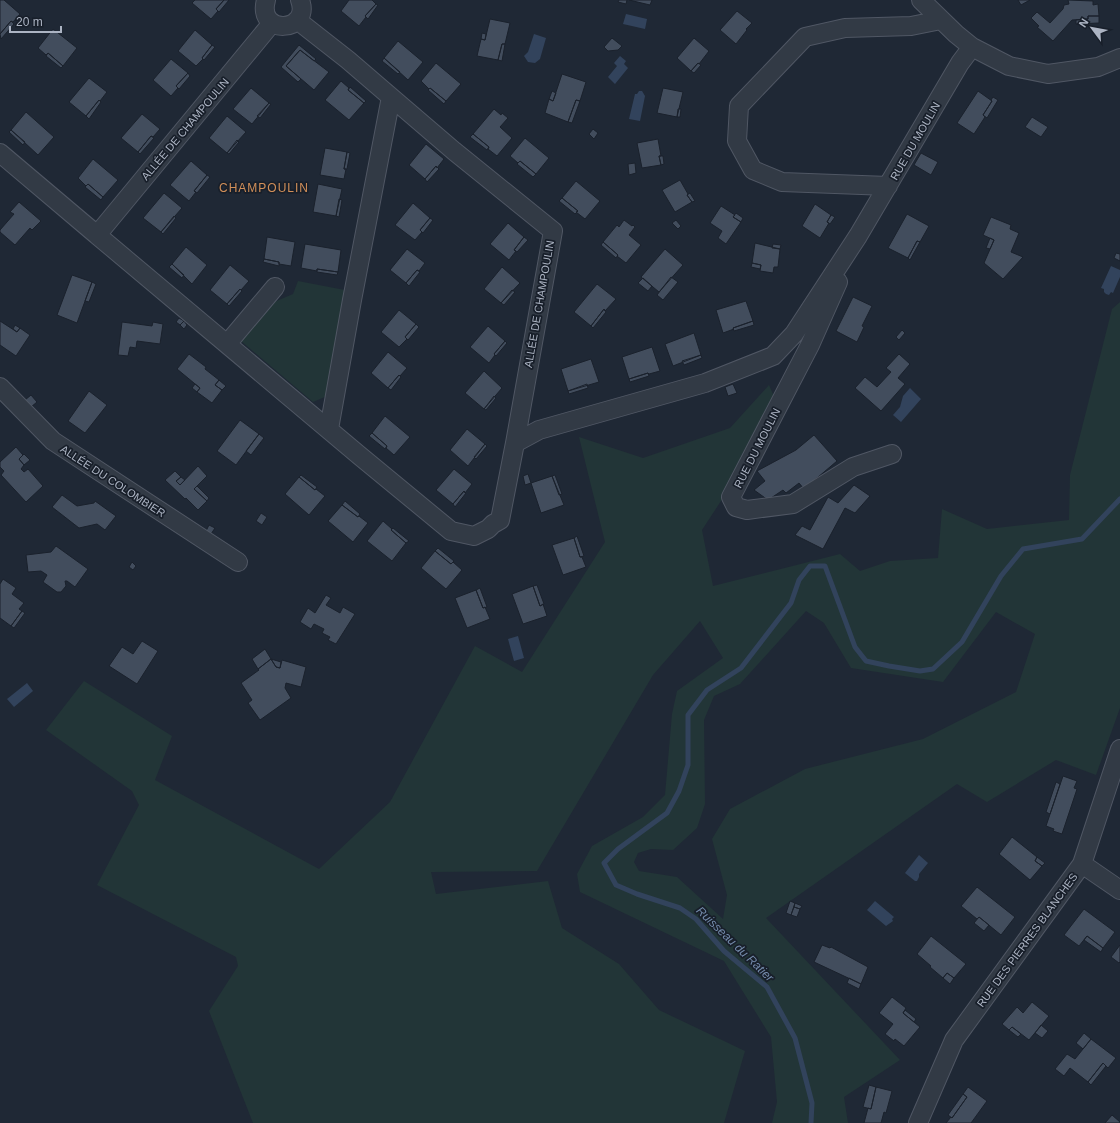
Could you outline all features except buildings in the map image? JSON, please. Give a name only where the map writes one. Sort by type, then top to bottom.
[{"type":"street","points":[[266,0],[264,6],[265,13],[268,19],[277,26],[288,26],[297,20],[301,14],[302,8],[300,0]]},
{"type":"street","points":[[921,0],[972,47],[1009,66],[1048,74],[1098,67],[1120,58]]},
{"type":"street","name":"ALLÉE DE CHAMPOULIN","points":[[0,153],[451,530],[474,536],[488,529],[500,520],[552,231],[454,151],[348,60],[297,20]]},
{"type":"street","points":[[888,186],[782,182],[753,170],[737,141],[739,106],[805,37],[845,28],[911,26],[941,20]]},
{"type":"street","name":"ALLÉE DE CHAMPOULIN","points":[[97,235],[272,23]]},
{"type":"street","name":"RUE DU MOULIN","points":[[515,442],[539,430],[705,383],[773,356],[794,334],[858,236],[960,63],[972,47]]},
{"type":"street","points":[[329,429],[391,97]]},
{"type":"street","name":"RUE DU MOULIN","points":[[858,236],[810,345],[731,497],[736,507],[747,510],[793,504],[853,466],[892,454]]},
{"type":"street","points":[[227,344],[275,287]]},
{"type":"street","name":"ALLÉE DU COLOMBIER","points":[[0,387],[53,441],[238,562]]},
{"type":"street","name":"RUE DES PIERRES BLANCHES","points":[[918,1123],[954,1040],[1082,864],[1120,749]]},
{"type":"street","points":[[1082,864],[1120,890]]},
{"type":"shaded area","points":[[298,281],[350,291],[327,396],[313,402],[241,341],[267,305],[293,294]]},
{"type":"shaded area","points":[[1120,302],[1120,708],[1096,775],[1056,760],[987,802],[957,784],[766,918],[900,1060],[844,1097],[848,1123],[772,1123],[777,1102],[771,1037],[724,961],[580,892],[577,874],[592,846],[643,817],[665,795],[672,714],[677,691],[723,658],[700,621],[653,675],[537,871],[431,872],[436,894],[548,881],[562,928],[619,964],[659,1010],[745,1051],[724,1123],[253,1123],[209,1011],[238,966],[236,957],[97,885],[139,805],[132,791],[46,730],[84,681],[172,736],[155,780],[319,869],[390,802],[475,646],[522,672],[605,542],[579,437],[643,458],[730,428],[769,385],[782,415],[755,449],[702,530],[713,586],[840,554],[860,571],[890,561],[938,558],[942,509],[987,529],[1069,520],[1070,475],[1112,309]],"holes":[[[806,611],[824,623],[851,668],[943,682],[996,612],[1035,634],[1016,692],[923,739],[805,769],[730,809],[712,839],[727,895],[723,919],[677,877],[639,871],[634,862],[638,853],[651,849],[673,850],[697,828],[705,804],[704,720],[714,696],[740,684]]]},
{"type":"water","points":[[626,14],[647,19],[645,29],[623,24]]},
{"type":"water","points":[[534,34],[546,38],[540,59],[535,63],[528,62],[524,56],[528,52]]},
{"type":"water","points":[[620,56],[626,61],[624,64],[628,68],[615,84],[608,77],[617,66],[614,63]]},
{"type":"water","points":[[642,91],[645,96],[640,121],[629,119],[635,94]]},
{"type":"water","points":[[1111,266],[1120,270],[1120,277],[1113,293],[1111,292],[1109,295],[1104,292],[1104,289],[1101,288]]},
{"type":"water","points":[[910,388],[921,399],[901,422],[893,415],[900,407],[903,396]]},
{"type":"water","points":[[518,636],[524,658],[514,661],[508,639]]},
{"type":"water","points":[[27,683],[33,691],[14,707],[7,699]]},
{"type":"water","points":[[919,855],[928,863],[919,874],[917,881],[915,881],[905,873]]},
{"type":"water","points":[[875,901],[894,917],[892,919],[893,921],[886,926],[867,910]]},
{"type":"waterway","name":"Ruisseau du Ratier","points":[[811,1123],[812,1103],[795,1038],[767,987],[724,951],[696,919],[680,908],[637,894],[616,885],[604,863],[618,849],[667,813],[679,791],[688,765],[688,715],[707,690],[741,668],[791,603],[799,580],[810,566],[825,566],[855,647],[866,661],[920,671],[933,669],[962,642],[1001,576],[1023,549],[1082,539],[1120,499]]},
{"type":"district","name":"CHAMPOULIN","points":[[264,188]]}]
